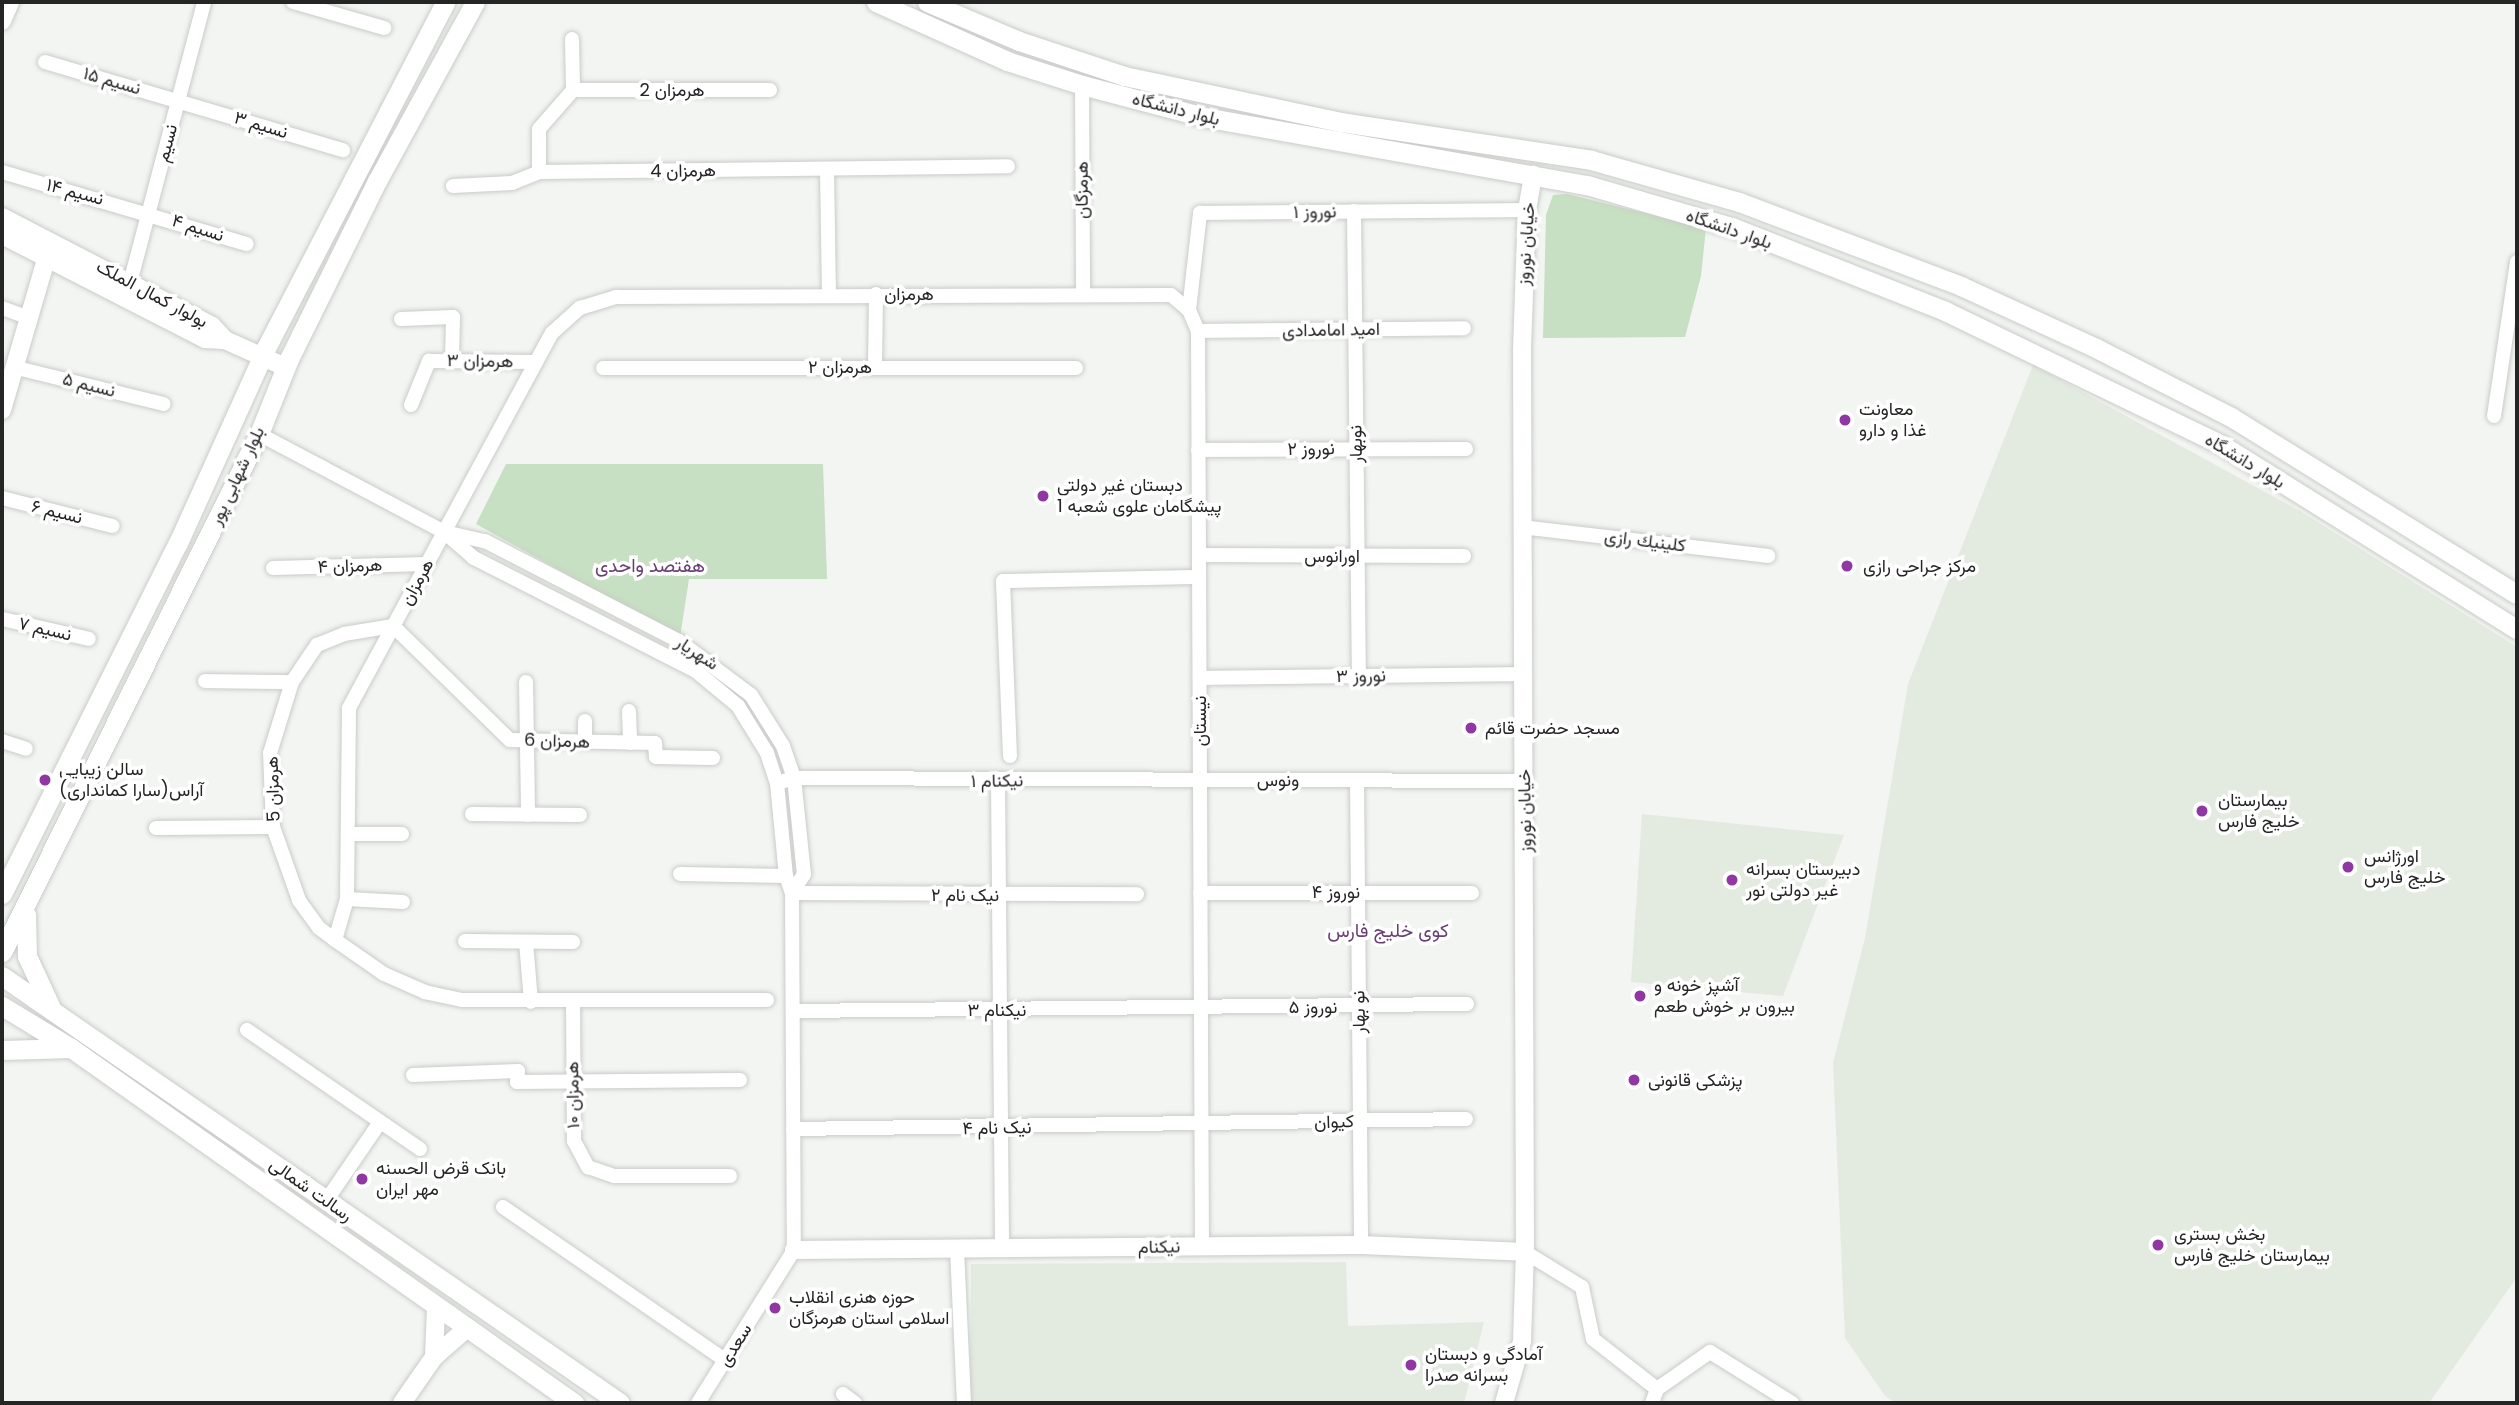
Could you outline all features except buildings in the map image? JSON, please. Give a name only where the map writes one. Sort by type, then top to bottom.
[{"type":"main road","name":"بلوار شهابی پور","points":[[4,887],[234,423],[261,359],[445,2]]},
{"type":"main road","name":"بلوار شهابی پور","points":[[2,951],[258,434],[285,367],[377,181],[475,2]]},
{"type":"main road","name":"بلوار دانشگاه","points":[[876,2],[1007,61],[1082,85],[1256,127],[1587,185],[1732,227],[1945,311],[2222,445],[2517,628]]},
{"type":"main road","name":"بلوار دانشگاه","points":[[928,2],[1019,41],[1124,76],[1341,122],[1591,160],[1739,202],[1961,286],[2096,348],[2231,417],[2511,591]]},
{"type":"main road","points":[[234,423],[258,434]]},
{"type":"main road","points":[[2486,610],[2511,591]]},
{"type":"main road","points":[[28,903],[27,956],[53,1012]]},
{"type":"main road","name":"رسالت شمالی","points":[[2,976],[620,1403]]},
{"type":"main road","name":"رسالت شمالی","points":[[2,1006],[71,1048],[574,1403]]},
{"type":"main road","points":[[2,1050],[71,1048]]},
{"type":"main road","points":[[313,1220],[326,1201]]},
{"type":"street","points":[[2,22],[10,2]]},
{"type":"street","name":"نسیم","points":[[130,283],[204,2]]},
{"type":"street","points":[[293,2],[384,28]]},
{"type":"street","points":[[539,172],[539,129],[573,90],[572,38]]},
{"type":"street","name":"نسیم ۱۵","points":[[45,62],[179,100]]},
{"type":"street","name":"هرمزگان","points":[[1082,85],[1083,295]]},
{"type":"street","name":"هرمزان 2","points":[[573,90],[770,90]]},
{"type":"street","name":"نسیم ۳","points":[[179,100],[343,150]]},
{"type":"street","name":"هرمزان 4","points":[[453,186],[512,183],[539,172],[1008,166]]},
{"type":"street","points":[[827,169],[829,294]]},
{"type":"street","name":"نسیم ۱۴","points":[[2,172],[149,212]]},
{"type":"street","name":"خیابان نوروز","points":[[1504,1403],[1522,1340],[1525,1252],[1522,527],[1527,210],[1533,175]]},
{"type":"street","name":"نوروز ۱","points":[[1189,310],[1200,213],[1527,210]]},
{"type":"street","name":"نوبهار","points":[[1354,211],[1359,676]]},
{"type":"street","name":"نسیم ۴","points":[[149,212],[247,244]]},
{"type":"street","name":"بولوار کمال الملک","points":[[2,217],[50,249],[205,339],[225,340]]},
{"type":"street","name":"بولوار کمال الملک","points":[[2,235],[50,249],[130,283],[212,326],[225,340]]},
{"type":"street","points":[[2,410],[50,249]]},
{"type":"street","points":[[2494,416],[2517,262]]},
{"type":"street","points":[[875,367],[876,294]]},
{"type":"street","points":[[1083,295],[1171,295],[1189,310]]},
{"type":"street","name":"هرمزان","points":[[335,940],[347,900],[349,708],[552,333],[580,308],[616,297],[1083,295]]},
{"type":"street","points":[[2,308],[30,318]]},
{"type":"street","name":"نیستان","points":[[1189,310],[1198,331],[1202,1246]]},
{"type":"street","points":[[401,319],[453,317],[452,361]]},
{"type":"street","name":"امید امامدادی","points":[[1198,331],[1464,328]]},
{"type":"street","points":[[225,340],[261,359],[285,367]]},
{"type":"street","name":"هرمزان ۳","points":[[411,405],[429,361],[536,362]]},
{"type":"street","name":"نسیم ۵","points":[[13,367],[164,404]]},
{"type":"street","name":"هرمزان ۲","points":[[603,368],[1076,368]]},
{"type":"street","name":"شهریار","points":[[258,434],[444,532],[474,558],[696,671],[738,706],[767,753],[777,783],[786,876],[792,893],[794,1250]]},
{"type":"street","name":"نوروز ۲","points":[[1198,450],[1466,449]]},
{"type":"street","name":"نسیم ۶","points":[[2,498],[113,526]]},
{"type":"street","name":"كلينيك رازی","points":[[1522,527],[1768,556]]},
{"type":"street","name":"شهریار","points":[[444,532],[485,541],[705,657],[751,695],[783,746],[794,778],[804,874],[792,893]]},
{"type":"street","name":"اورانوس","points":[[1199,555],[1464,556]]},
{"type":"street","name":"هرمزان ۴","points":[[273,568],[427,564]]},
{"type":"street","points":[[1010,755],[1003,581],[1199,577]]},
{"type":"street","name":"نسیم ۷","points":[[2,619],[89,639]]},
{"type":"street","name":"هرمزان 5","points":[[335,940],[318,928],[299,900],[273,827],[270,753],[292,682],[317,645],[344,634],[393,626]]},
{"type":"street","name":"هرمزان 6","points":[[393,626],[510,740],[655,743],[656,757],[713,758]]},
{"type":"street","name":"نوروز ۳","points":[[1200,678],[1522,674]]},
{"type":"street","points":[[205,681],[292,682]]},
{"type":"street","points":[[526,682],[528,815]]},
{"type":"street","points":[[629,710],[630,743]]},
{"type":"street","points":[[585,721],[585,741]]},
{"type":"street","points":[[2,741],[26,749]]},
{"type":"street","name":"نیکنام ۱","points":[[777,783],[794,778],[998,782],[1200,780]]},
{"type":"street","name":"ونوس","points":[[1200,780],[1357,780]]},
{"type":"street","points":[[1357,780],[1525,781]]},
{"type":"street","name":"نو بهار","points":[[1357,780],[1361,1245]]},
{"type":"street","points":[[998,782],[1002,1248]]},
{"type":"street","points":[[472,814],[580,815]]},
{"type":"street","points":[[156,828],[273,827]]},
{"type":"street","points":[[348,834],[402,834]]},
{"type":"street","points":[[680,874],[786,876]]},
{"type":"street","name":"نوروز ۴","points":[[1200,893],[1472,892]]},
{"type":"street","name":"نیک نام ۲","points":[[792,893],[1137,894]]},
{"type":"street","points":[[347,900],[403,902]]},
{"type":"street","points":[[335,940],[384,974],[425,992],[462,1000],[767,1000]]},
{"type":"street","points":[[465,941],[573,943]]},
{"type":"street","points":[[526,942],[531,1002]]},
{"type":"street","name":"هرمزان ۱۰","points":[[573,1001],[574,1141],[588,1167],[614,1176],[730,1176]]},
{"type":"street","name":"نوروز ۵","points":[[1201,1008],[1467,1004]]},
{"type":"street","name":"نیکنام ۳","points":[[793,1011],[1201,1008]]},
{"type":"street","points":[[247,1030],[420,1149]]},
{"type":"street","points":[[414,1075],[518,1071],[517,1082],[740,1080]]},
{"type":"street","name":"کیوان","points":[[1202,1126],[1466,1119]]},
{"type":"street","points":[[326,1201],[380,1122]]},
{"type":"street","name":"نیک نام ۴","points":[[793,1129],[1202,1126]]},
{"type":"street","points":[[503,1207],[725,1360]]},
{"type":"street","name":"نیکنام","points":[[794,1250],[1361,1245],[1525,1252]]},
{"type":"street","points":[[957,1249],[964,1403]]},
{"type":"street","name":"سعدی","points":[[698,1403],[794,1250]]},
{"type":"street","points":[[1525,1252],[1582,1287],[1593,1339],[1657,1389]]},
{"type":"street","points":[[434,1357],[436,1307]]},
{"type":"street","points":[[402,1403],[434,1357],[466,1328]]},
{"type":"street","points":[[1652,1403],[1657,1389],[1710,1352],[1792,1403]]},
{"type":"shaded area","name":"بیمارستان خلیج فارس","points":[[2033,365],[2300,511],[2517,647],[2517,1277],[2429,1403],[1896,1403],[1885,1396],[1845,1338],[1833,1063],[1865,938],[1908,684]]},
{"type":"shaded area","name":"دبیرستان بسرانه غیر دولتی نور","points":[[1642,814],[1844,835],[1783,996],[1631,982]]},
{"type":"shaded area","points":[[1346,1262],[1348,1326],[1484,1322],[1464,1403],[970,1403],[971,1264]]},
{"type":"green space","points":[[1567,194],[1706,228],[1701,276],[1685,337],[1543,338],[1546,215],[1553,195]]},
{"type":"green space","points":[[506,464],[823,464],[827,579],[689,579],[680,637],[476,524]]},
{"type":"place","name":"معاونت غذا و دارو","points":[[1845,420]]},
{"type":"place","name":"دبستان غیر دولتی پیشگامان علوی شعبه 1","points":[[1043,496]]},
{"type":"place","name":"مرکز جراحی رازی","points":[[1847,566]]},
{"type":"place","name":"مسجد حضرت قائم","points":[[1471,728]]},
{"type":"place","name":"سالن زیبایی آراس(سارا کمانداری)","points":[[45,780]]},
{"type":"place","name":"بیمارستان خلیج فارس","points":[[2202,811]]},
{"type":"place","name":"اورژانس خلیج فارس","points":[[2348,867]]},
{"type":"place","name":"دبیرستان بسرانه غیر دولتی نور","points":[[1732,880]]},
{"type":"place","name":"آشپز خونه و بیرون بر خوش طعم","points":[[1640,996]]},
{"type":"place","name":"پزشکی قانونی","points":[[1634,1080]]},
{"type":"place","name":"بانک قرض الحسنه مهر ایران","points":[[362,1179]]},
{"type":"place","name":"بخش بستری بیمارستان خلیج فارس","points":[[2158,1245]]},
{"type":"place","name":"حوزه هنری انقلاب اسلامی استان هرمزگان","points":[[775,1308]]},
{"type":"place","name":"آمادگی و دبستان بسرانه صدرا","points":[[1411,1365]]},
{"type":"district","name":"هفتصد واحدی","points":[[650,566]]},
{"type":"district","name":"کوی خلیج فارس","points":[[1388,931]]}]
